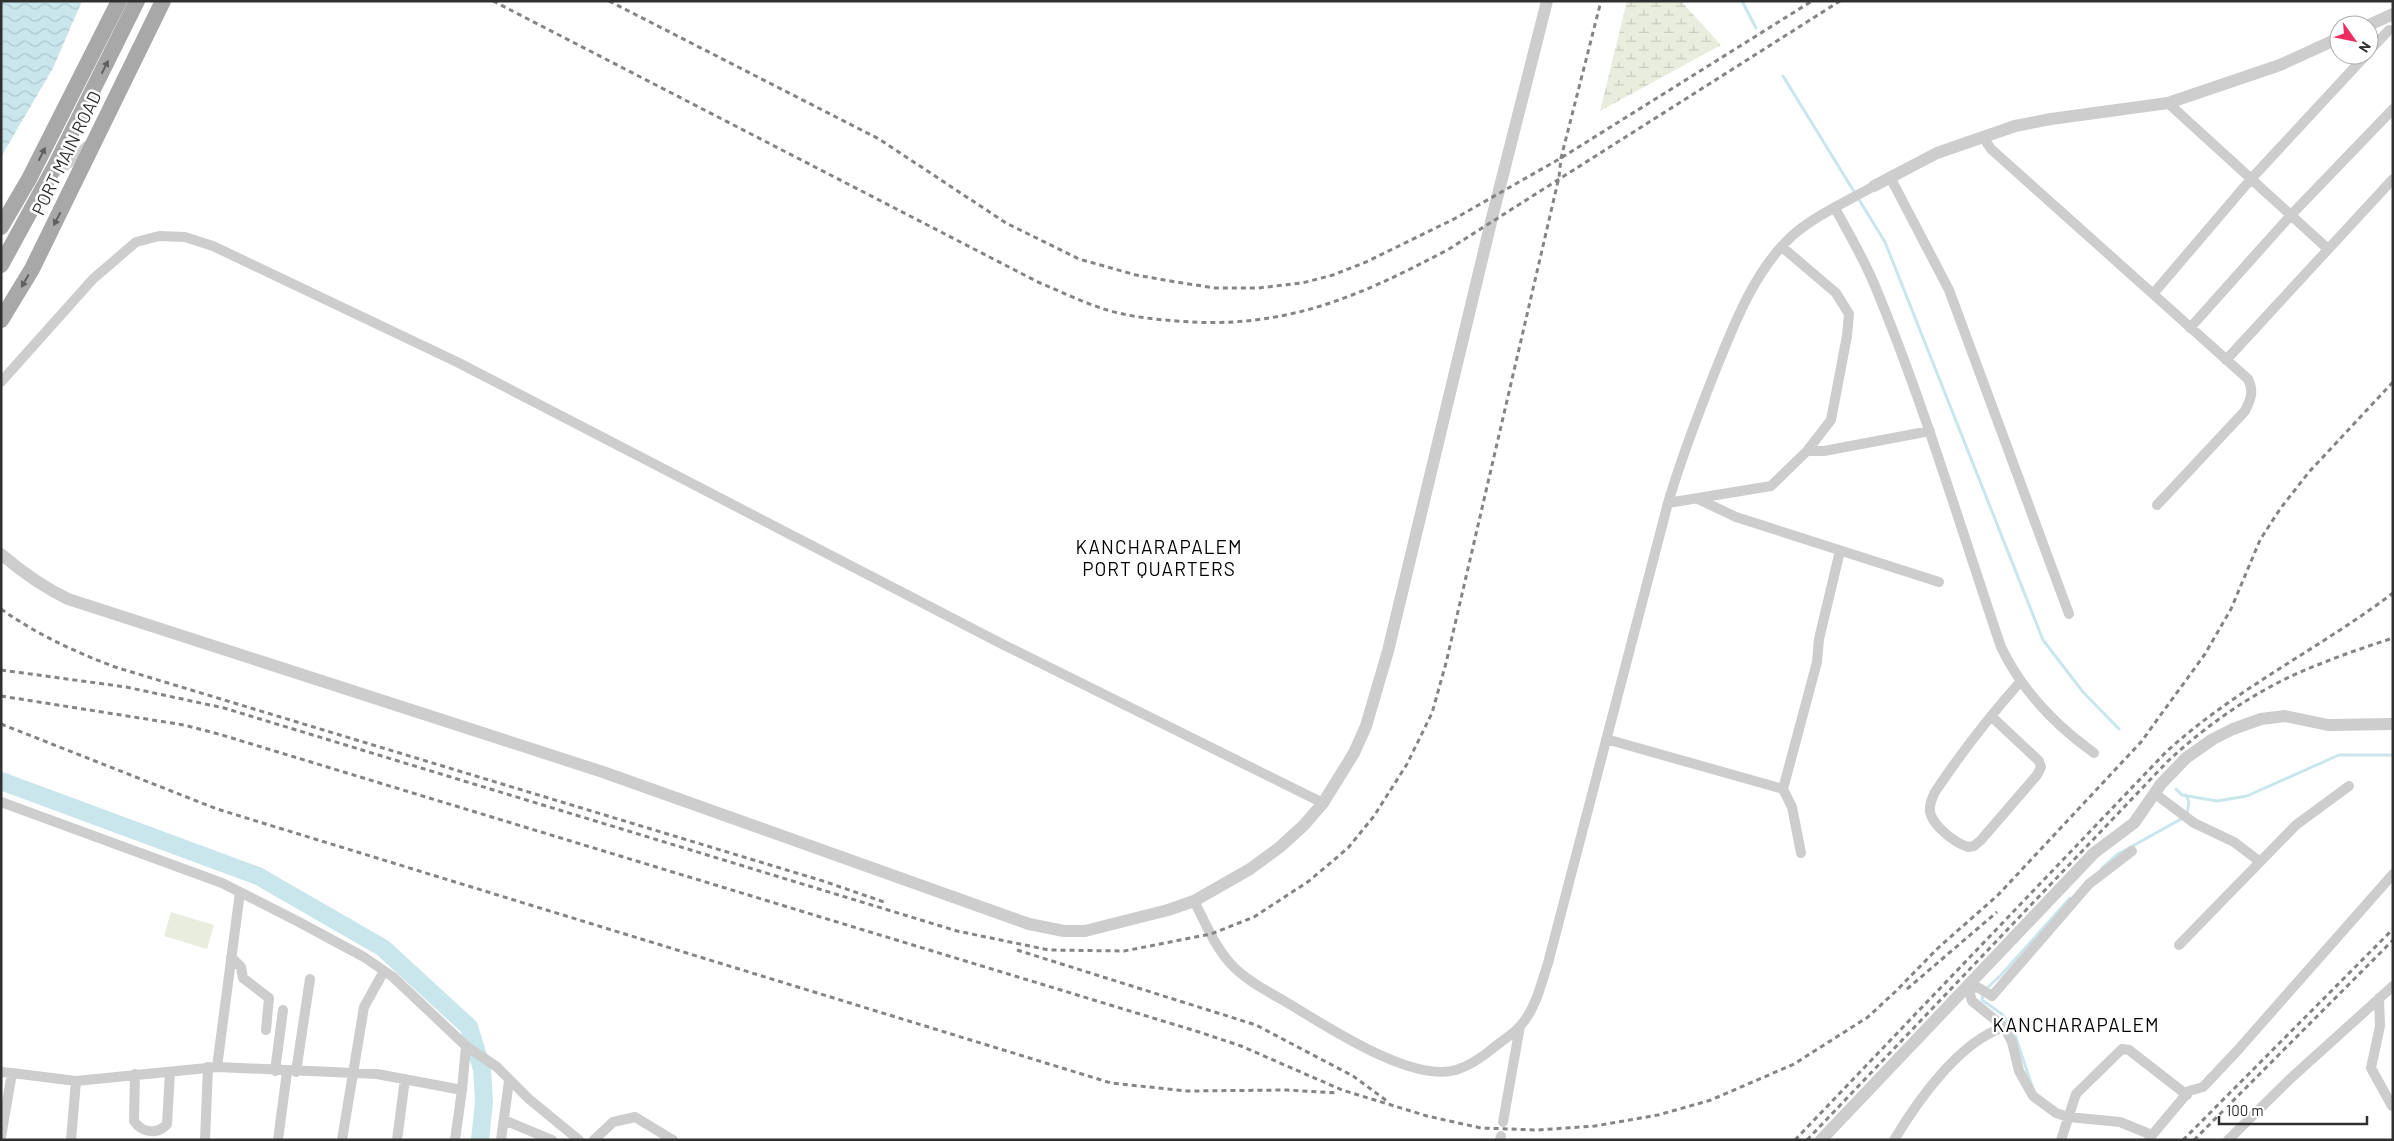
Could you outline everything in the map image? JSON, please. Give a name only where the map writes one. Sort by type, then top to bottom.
[{"type":"main road","points":[[1,227],[29,179],[119,1]]},
{"type":"main road","points":[[1,265],[55,166],[138,1]]},
{"type":"main road","name":"PORT MAIN ROAD","points":[[1,320],[47,239],[163,1]]},
{"type":"street","points":[[1,554],[22,572],[48,589],[85,605],[594,769],[1028,924],[1064,931],[1085,931],[1168,910],[1194,901],[1250,869],[1280,847],[1304,825],[1323,803],[1354,754],[1376,694],[1547,1]]},
{"type":"street","points":[[2379,21],[2393,14]]},
{"type":"street","points":[[2379,25],[2391,31],[2379,42]]},
{"type":"street","points":[[1194,901],[1221,952],[1242,974],[1343,1036],[1396,1061],[1416,1068],[1439,1072],[1455,1070],[1471,1064],[1485,1054],[1520,1026],[1534,1003],[1548,963],[1668,503],[1686,444],[1725,346],[1757,282],[1782,248],[1793,236],[1810,223],[1890,177],[1937,154],[2015,126],[2051,119],[2168,103],[2280,65],[2329,43]]},
{"type":"street","points":[[2153,294],[2251,179],[2357,65]]},
{"type":"street","points":[[2168,103],[2328,249]]},
{"type":"street","points":[[2190,328],[2291,215],[2393,109]]},
{"type":"street","points":[[1,219],[33,188],[80,153],[101,130]]},
{"type":"street","points":[[1983,137],[1991,149],[2248,379],[2252,388],[2251,400],[2245,411],[2157,505]]},
{"type":"street","points":[[1890,177],[1949,290],[2069,614]]},
{"type":"street","points":[[2226,360],[2393,179]]},
{"type":"street","points":[[1839,206],[1875,286],[1930,432],[2001,647],[2020,682],[2033,700],[2075,740],[2094,753]]},
{"type":"street","points":[[1,382],[93,279],[125,250],[136,242],[159,236],[185,237],[213,246],[457,362],[1004,645],[1323,803]]},
{"type":"street","points":[[1668,503],[1771,486],[1807,452],[1831,420],[1849,314],[1836,293],[1782,248]]},
{"type":"street","points":[[1807,452],[1824,451],[1930,432]]},
{"type":"street","points":[[1698,499],[1736,517],[1939,582]]},
{"type":"street","points":[[1801,853],[1792,808],[1783,789],[1817,662],[1819,639],[1840,551]]},
{"type":"street","points":[[1991,716],[2039,761],[2041,767],[2037,775],[1981,840],[1968,848],[1955,841],[1937,824],[1929,810],[1935,792],[1991,716],[2020,682]]},
{"type":"street","points":[[1821,1140],[1973,987],[2094,852],[2134,823],[2158,788],[2174,769],[2199,748],[2213,739],[2261,719],[2285,716],[2328,725],[2393,724]]},
{"type":"street","points":[[1606,739],[1783,789]]},
{"type":"street","points":[[2179,945],[2227,897],[2259,861],[2304,819],[2349,786]]},
{"type":"street","points":[[2158,788],[2185,816],[2234,842],[2259,861]]},
{"type":"street","points":[[1,802],[144,854],[240,892],[364,957],[403,985],[469,1048],[497,1067],[509,1081],[579,1140]]},
{"type":"street","points":[[1973,987],[1992,996],[2088,884],[2132,851]]},
{"type":"street","points":[[1973,987],[1972,1001],[2004,1027],[2012,1042],[2019,1072],[2033,1096],[2056,1113],[2120,1122],[2150,1138],[2192,1089],[2203,1086],[2231,1058],[2393,874]]},
{"type":"street","points":[[205,1140],[212,1067],[240,892]]},
{"type":"street","points":[[231,957],[241,966],[243,978],[270,998],[266,1030]]},
{"type":"street","points":[[342,1140],[364,1007],[384,970]]},
{"type":"street","points":[[278,1140],[310,979]]},
{"type":"street","points":[[2228,1140],[2290,1079],[2393,986]]},
{"type":"street","points":[[2379,998],[2380,1026],[2371,1068],[2392,1106]]},
{"type":"street","points":[[275,1071],[283,1010]]},
{"type":"street","points":[[1503,1122],[1520,1026]]},
{"type":"street","points":[[1894,1140],[1916,1105],[1969,1045],[1989,1032],[2004,1027]]},
{"type":"street","points":[[455,1140],[469,1048]]},
{"type":"street","points":[[2061,1140],[2076,1094],[2122,1049],[2129,1050],[2187,1095]]},
{"type":"street","points":[[1,1072],[76,1081],[212,1067],[292,1072],[352,1072],[405,1079],[462,1090]]},
{"type":"street","points":[[135,1074],[134,1121],[145,1135],[163,1129],[167,1124],[170,1072]]},
{"type":"street","points":[[1,1137],[12,1073]]},
{"type":"street","points":[[397,1140],[405,1079]]},
{"type":"street","points":[[71,1140],[76,1081]]},
{"type":"street","points":[[501,1140],[509,1081]]},
{"type":"street","points":[[594,1140],[613,1122],[635,1117],[673,1140]]},
{"type":"street","points":[[504,1120],[552,1140]]},
{"type":"green space","points":[[1627,1],[1681,1],[1721,45],[1600,111]]},
{"type":"green space","points":[[171,912],[214,925],[207,949],[164,936]]},
{"type":"water","points":[[1,1],[82,1],[53,68],[1,157]]},
{"type":"waterway","points":[[1742,1],[1756,28]]},
{"type":"waterway","points":[[1783,76],[1885,242],[2043,640],[2083,692],[2119,729]]},
{"type":"waterway","points":[[2176,789],[2182,795],[2217,801],[2247,796],[2339,755],[2393,755]]},
{"type":"waterway","points":[[1,781],[258,876],[383,948],[469,1027],[482,1069],[484,1102],[480,1140]]},
{"type":"waterway","points":[[2186,795],[2189,802],[2187,814]]},
{"type":"waterway","points":[[2102,868],[2118,854],[2183,818]]},
{"type":"waterway","points":[[1986,989],[2001,975],[2070,898]]},
{"type":"waterway","points":[[1983,994],[1982,1000],[2003,1015],[2014,1032],[2032,1086]]},
{"type":"railway","points":[[493,1],[1038,282],[1085,302],[1119,313],[1138,317],[1215,323],[1285,315],[1318,307],[1350,296],[1415,267],[1449,249],[1840,1]]},
{"type":"railway","points":[[609,1],[879,139],[1006,223],[1079,259],[1136,275],[1215,288],[1258,288],[1302,283],[1333,275],[1366,262],[1454,219],[1561,158],[1812,1]]},
{"type":"railway","points":[[1,670],[126,687],[224,708],[957,931],[1049,950],[1124,951],[1211,934],[1254,917],[1309,881],[1348,848],[1374,816],[1407,764],[1432,713],[1446,663],[1559,177],[1561,158],[1601,1]]},
{"type":"railway","points":[[1,696],[184,725],[222,735],[1199,1032],[1241,1046],[1342,1090],[1427,1116],[1481,1128],[1538,1130],[1595,1126],[1658,1115],[1711,1100],[1794,1064],[1868,1017],[1896,991],[1938,948],[1998,895],[2141,742],[2205,654],[2231,609],[2260,540],[2280,509],[2309,472],[2393,382]]},
{"type":"railway","points":[[1795,1140],[2166,752],[2220,708],[2336,633],[2393,593]]},
{"type":"railway","points":[[1,609],[56,642],[115,667],[823,881],[887,903]]},
{"type":"railway","points":[[1807,1140],[2168,761],[2202,731],[2240,705],[2279,682],[2329,660],[2393,638]]},
{"type":"railway","points":[[1,724],[217,809],[1111,1083],[1187,1091],[1287,1090],[1338,1093]]},
{"type":"railway","points":[[1907,989],[1997,912]]},
{"type":"railway","points":[[2183,1140],[2393,929]]},
{"type":"railway","points":[[2194,1140],[2393,940]]},
{"type":"railway","points":[[1017,950],[1256,1025],[1353,1076],[1387,1101]]},
{"type":"district","name":"KANCHARAPALEM PORT QUARTERS","points":[[1159,557]]},
{"type":"district","name":"KANCHARAPALEM","points":[[2076,1024]]}]
